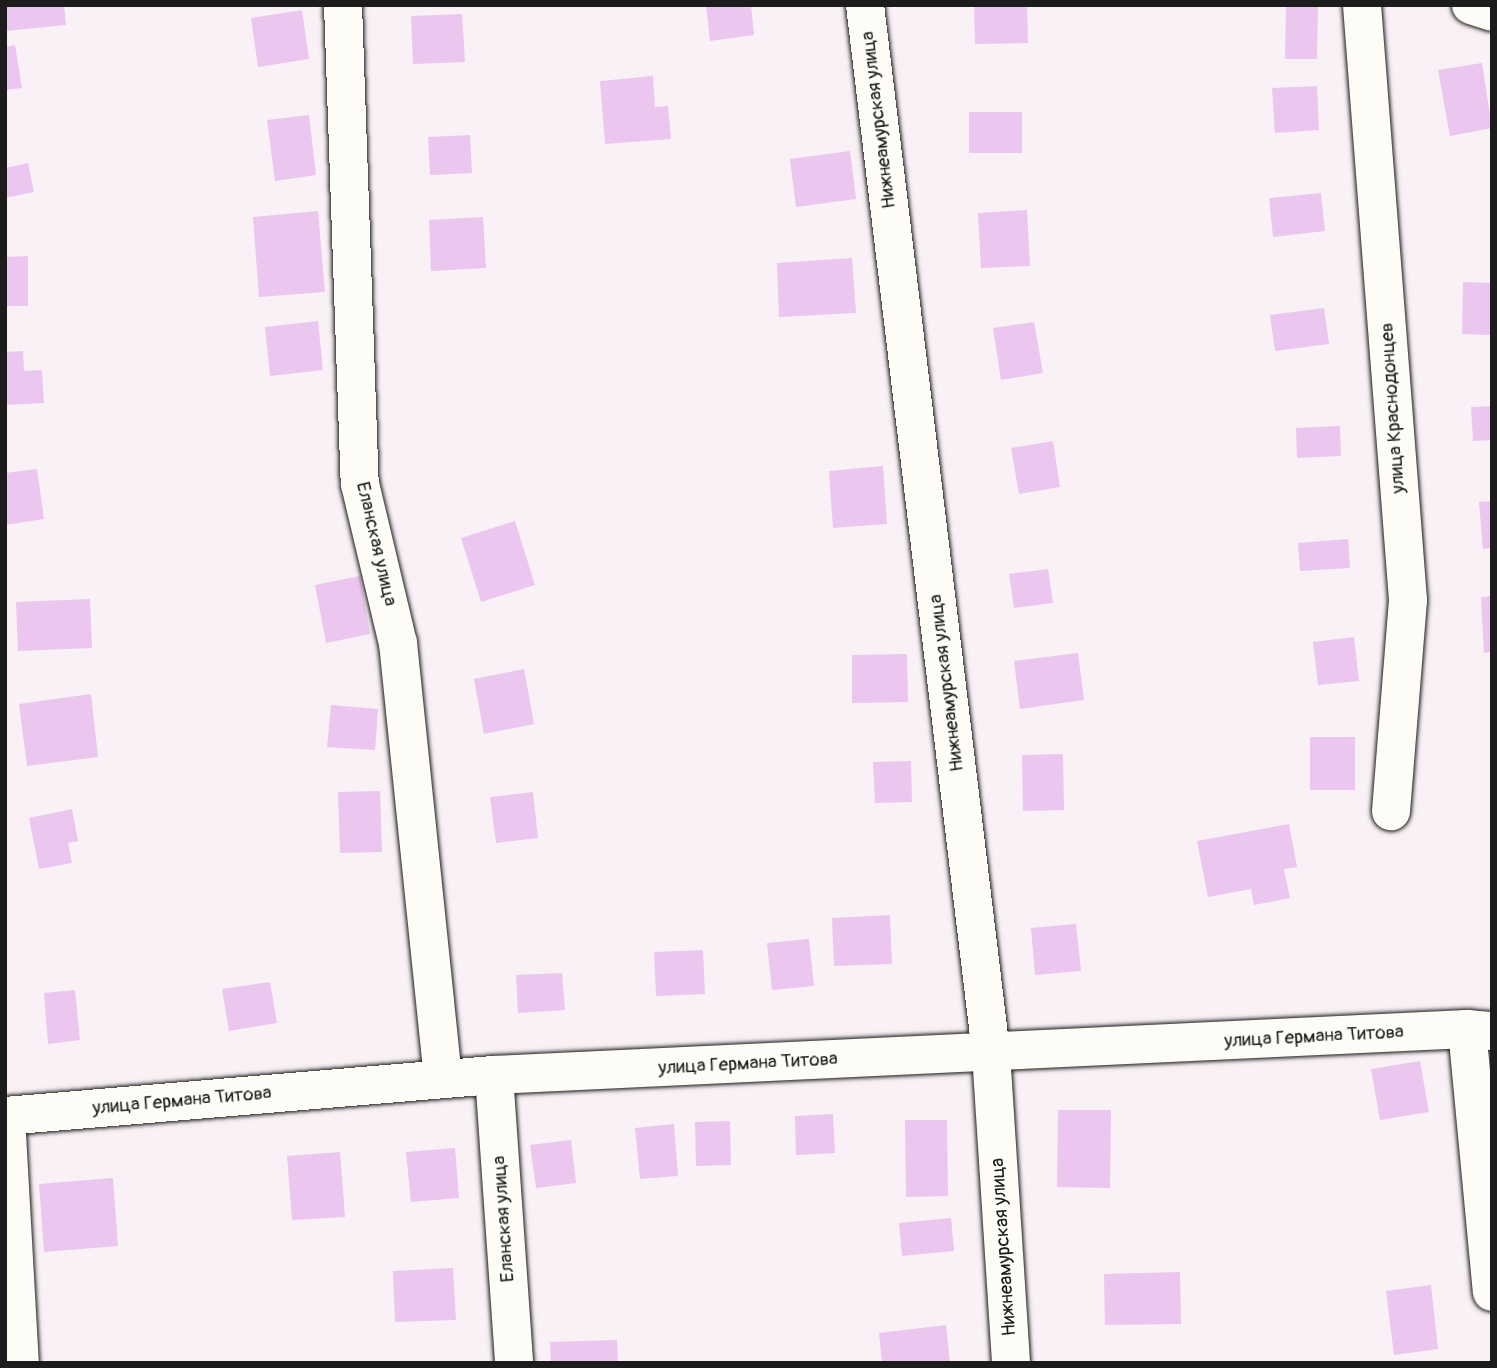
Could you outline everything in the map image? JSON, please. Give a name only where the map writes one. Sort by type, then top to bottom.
[{"type":"street","name":"Еланская улица","points":[[344,5],[360,484],[398,643],[443,1079]]},
{"type":"street","name":"Нижнеамурская улица","points":[[865,5],[991,1053],[1012,1363]]},
{"type":"street","name":"улица Краснодонцев","points":[[1362,5],[1408,600],[1391,811]]},
{"type":"street","points":[[1471,5],[1492,12]]},
{"type":"street","name":"улица Германа Титова","points":[[6,1116],[494,1076],[1479,1030]]},
{"type":"street","points":[[1479,1030],[1492,1292]]},
{"type":"street","name":"Еланская улица","points":[[494,1076],[514,1363]]},
{"type":"street","points":[[6,1116],[20,1363]]},
{"type":"building","points":[[5,5],[64,5],[66,25],[5,31]]},
{"type":"building","points":[[706,5],[751,5],[754,35],[710,41]]},
{"type":"building","points":[[974,5],[1027,5],[1028,43],[975,44]]},
{"type":"building","points":[[1286,5],[1318,5],[1317,59],[1285,59]]},
{"type":"building","points":[[302,10],[309,59],[258,67],[251,18]]},
{"type":"building","points":[[462,14],[465,62],[413,64],[411,16]]},
{"type":"building","points":[[15,45],[22,88],[5,90],[5,47]]},
{"type":"building","points":[[1482,63],[1492,128],[1450,136],[1438,70]]},
{"type":"building","points":[[653,76],[655,107],[668,106],[671,139],[605,144],[600,81]]},
{"type":"building","points":[[1317,86],[1319,130],[1275,133],[1272,88]]},
{"type":"building","points":[[969,112],[1022,112],[1022,153],[969,153]]},
{"type":"building","points":[[309,115],[316,175],[275,181],[267,120]]},
{"type":"building","points":[[470,135],[472,173],[430,175],[428,137]]},
{"type":"building","points":[[850,151],[856,199],[796,207],[790,159]]},
{"type":"building","points":[[28,163],[34,192],[5,198],[5,168]]},
{"type":"building","points":[[1321,193],[1325,231],[1273,237],[1269,198]]},
{"type":"building","points":[[1027,210],[1030,266],[981,268],[978,213]]},
{"type":"building","points":[[318,211],[325,292],[259,297],[253,217]]},
{"type":"building","points":[[483,217],[486,268],[431,271],[429,220]]},
{"type":"building","points":[[28,256],[28,306],[5,306],[5,257]]},
{"type":"building","points":[[852,258],[856,313],[779,317],[777,263]]},
{"type":"building","points":[[1463,282],[1492,283],[1492,335],[1462,334]]},
{"type":"building","points":[[1324,308],[1329,344],[1275,351],[1270,315]]},
{"type":"building","points":[[318,321],[323,370],[270,376],[265,327]]},
{"type":"building","points":[[1034,322],[1043,373],[1001,380],[993,328]]},
{"type":"building","points":[[23,351],[24,371],[42,370],[44,403],[5,405],[5,352]]},
{"type":"building","points":[[1492,406],[1492,440],[1473,441],[1471,407]]},
{"type":"building","points":[[1340,426],[1341,456],[1297,458],[1296,428]]},
{"type":"building","points":[[1053,441],[1060,487],[1019,494],[1011,448]]},
{"type":"building","points":[[883,466],[887,524],[833,528],[829,471]]},
{"type":"building","points":[[37,469],[44,519],[5,525],[5,473]]},
{"type":"building","points":[[1492,501],[1492,548],[1483,549],[1479,502]]},
{"type":"building","points":[[515,521],[535,585],[481,602],[461,538]]},
{"type":"building","points":[[1348,539],[1350,568],[1300,571],[1298,543]]},
{"type":"building","points":[[1048,569],[1053,603],[1014,608],[1009,574]]},
{"type":"building","points":[[360,576],[370,634],[326,643],[315,585]]},
{"type":"building","points":[[1492,596],[1492,652],[1484,653],[1481,597]]},
{"type":"building","points":[[90,599],[92,648],[18,651],[16,602]]},
{"type":"building","points":[[1354,637],[1359,681],[1318,685],[1313,642]]},
{"type":"building","points":[[1078,653],[1084,700],[1020,709],[1014,661]]},
{"type":"building","points":[[907,654],[908,702],[852,703],[852,655]]},
{"type":"building","points":[[524,669],[534,724],[484,734],[474,679]]},
{"type":"building","points":[[91,694],[98,757],[27,766],[19,704]]},
{"type":"building","points":[[331,705],[378,709],[375,750],[327,747]]},
{"type":"building","points":[[1310,737],[1355,737],[1355,790],[1310,790]]},
{"type":"building","points":[[1063,754],[1064,810],[1023,811],[1022,755]]},
{"type":"building","points":[[911,761],[912,802],[875,803],[873,762]]},
{"type":"building","points":[[380,791],[382,852],[340,853],[338,792]]},
{"type":"building","points":[[533,792],[538,838],[496,843],[490,797]]},
{"type":"building","points":[[72,809],[78,841],[68,843],[72,863],[39,869],[29,818]]},
{"type":"building","points":[[1289,824],[1297,867],[1284,869],[1290,898],[1254,905],[1251,889],[1208,897],[1197,841]]},
{"type":"building","points":[[890,915],[892,964],[834,966],[832,918]]},
{"type":"building","points":[[1076,924],[1081,971],[1035,975],[1031,928]]},
{"type":"building","points":[[809,939],[814,986],[772,990],[767,943]]},
{"type":"building","points":[[703,950],[705,994],[656,996],[654,952]]},
{"type":"building","points":[[562,973],[565,1010],[518,1013],[516,975]]},
{"type":"building","points":[[270,982],[277,1023],[229,1031],[222,989]]},
{"type":"building","points":[[75,990],[80,1040],[48,1044],[44,993]]},
{"type":"building","points":[[1420,1061],[1429,1112],[1380,1120],[1371,1069]]},
{"type":"building","points":[[1058,1110],[1111,1110],[1110,1188],[1057,1187]]},
{"type":"building","points":[[833,1114],[835,1153],[796,1155],[795,1116]]},
{"type":"building","points":[[905,1120],[947,1120],[948,1196],[906,1197]]},
{"type":"building","points":[[730,1121],[731,1165],[696,1166],[695,1122]]},
{"type":"building","points":[[674,1124],[678,1176],[640,1179],[635,1128]]},
{"type":"building","points":[[571,1140],[576,1183],[536,1188],[530,1145]]},
{"type":"building","points":[[455,1148],[459,1198],[411,1202],[406,1152]]},
{"type":"building","points":[[340,1152],[345,1217],[292,1220],[287,1156]]},
{"type":"building","points":[[113,1178],[118,1246],[44,1252],[39,1184]]},
{"type":"building","points":[[951,1218],[954,1251],[902,1256],[899,1223]]},
{"type":"building","points":[[453,1268],[456,1320],[395,1322],[393,1271]]},
{"type":"building","points":[[1180,1272],[1181,1324],[1105,1325],[1104,1274]]},
{"type":"building","points":[[1431,1285],[1438,1349],[1394,1355],[1386,1291]]},
{"type":"building","points":[[946,1325],[950,1363],[882,1363],[879,1333]]},
{"type":"building","points":[[617,1340],[618,1363],[551,1363],[550,1342]]}]
